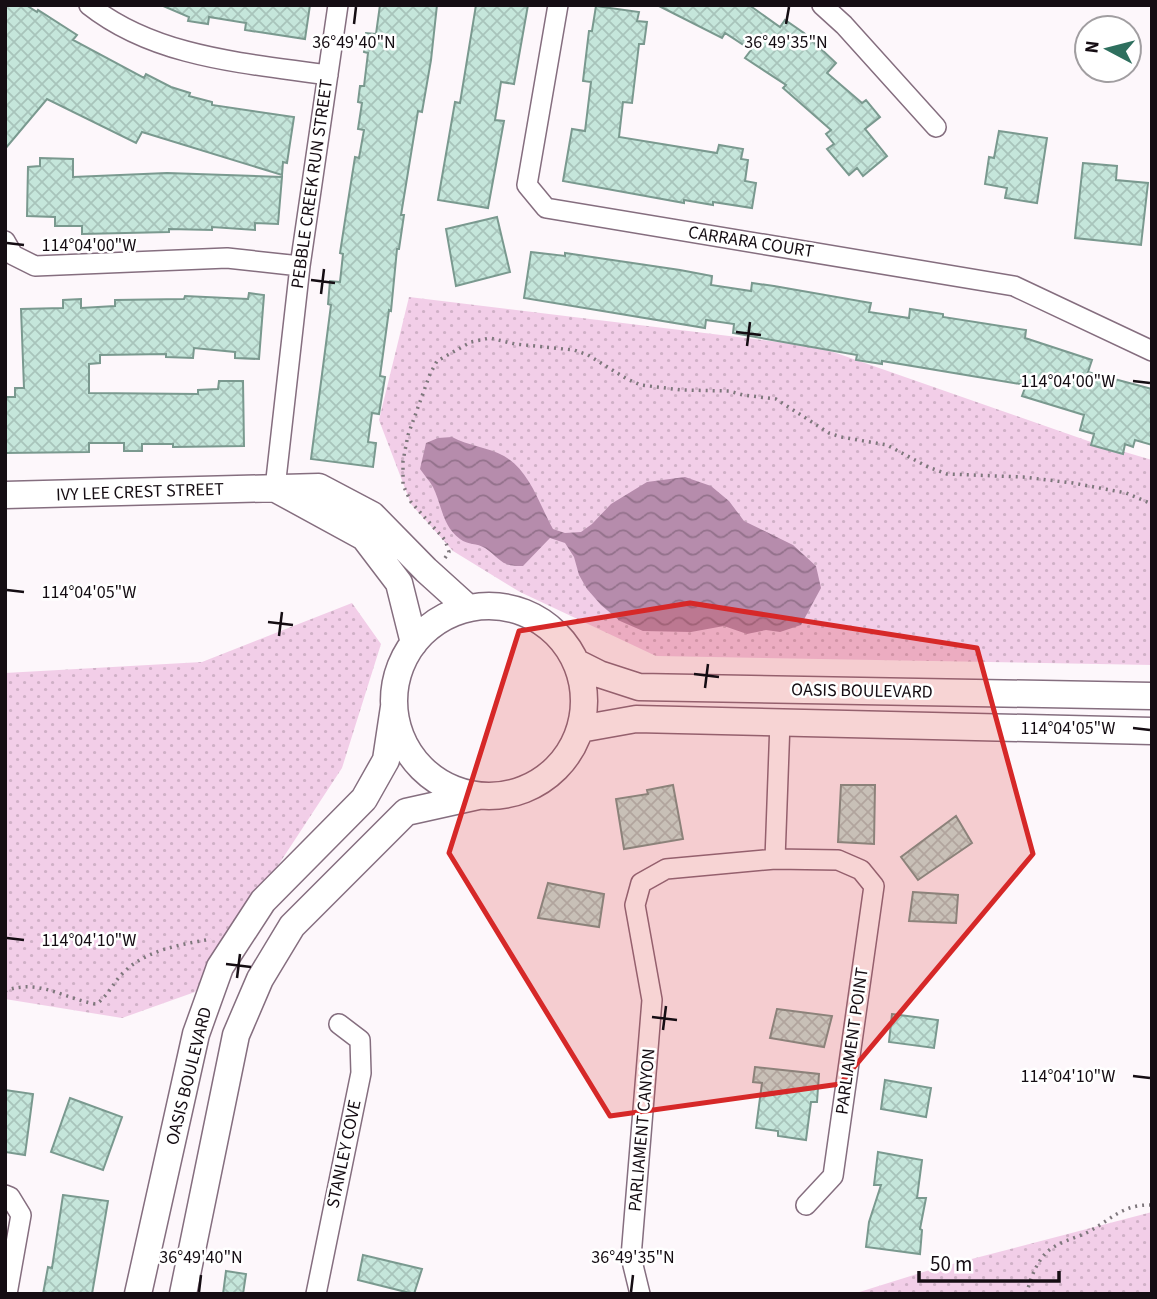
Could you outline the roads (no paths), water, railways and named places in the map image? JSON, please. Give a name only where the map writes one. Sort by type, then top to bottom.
[{"type":"main road","name":"IVY LEE CREST STREET","points":[[5,495],[320,487],[372,515],[468,608]]},
{"type":"main road","points":[[275,488],[364,537],[400,583],[414,643]]},
{"type":"main road","name":"OASIS BOULEVARD","points":[[138,1294],[196,1034],[220,967],[263,901],[364,799],[386,760],[396,684],[402,663],[414,643],[438,621],[468,608],[500,606],[532,615],[559,635],[577,663],[583,685],[584,707],[580,729],[565,759],[541,781],[510,794],[478,796],[406,812],[292,926],[267,968],[236,1035],[183,1294]]},
{"type":"main road","name":"OASIS BOULEVARD","points":[[577,663],[599,674],[642,687],[1152,696]]},
{"type":"main road","name":"OASIS BOULEVARD","points":[[394,706],[402,739],[420,766],[446,786],[478,796]]},
{"type":"main road","name":"OASIS BOULEVARD","points":[[580,729],[636,719],[1152,731]]},
{"type":"street","points":[[89,5],[158,44],[225,60],[328,75]]},
{"type":"street","name":"PEBBLE CREEK RUN STREET","points":[[275,488],[300,266],[338,5]]},
{"type":"street","name":"CARRARA COURT","points":[[558,5],[527,185],[546,208],[1014,286],[1152,351]]},
{"type":"street","points":[[822,5],[844,24],[936,127]]},
{"type":"street","points":[[5,241],[13,256],[35,266],[227,257],[300,266]]},
{"type":"street","points":[[775,859],[780,722]]},
{"type":"street","name":"PARLIAMENT POINT","points":[[775,859],[838,860],[861,870],[874,887],[834,1177],[806,1205]]},
{"type":"street","name":"PARLIAMENT CANYON","points":[[640,1294],[631,1257],[652,1000],[635,905],[641,883],[666,869],[775,859]]},
{"type":"street","name":"STANLEY COVE","points":[[316,1294],[361,1073],[360,1040],[339,1024]]},
{"type":"street","points":[[8,1196],[21,1215],[8,1294]]},
{"type":"water","points":[[452,437],[498,453],[513,462],[533,489],[553,529],[565,533],[581,532],[611,504],[647,482],[685,477],[711,486],[729,501],[744,521],[793,545],[816,566],[821,588],[801,625],[780,632],[766,630],[747,634],[724,626],[691,632],[643,631],[620,621],[601,605],[587,589],[565,543],[550,538],[523,566],[516,566],[502,562],[485,548],[463,541],[454,534],[446,522],[433,487],[420,469],[426,443],[438,438]]}]
